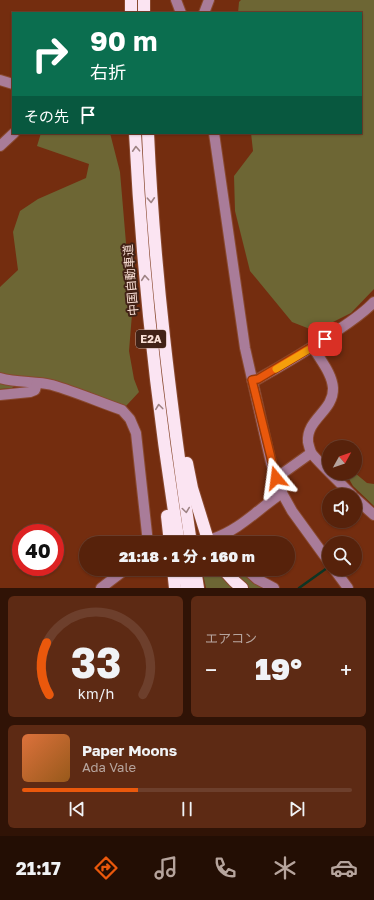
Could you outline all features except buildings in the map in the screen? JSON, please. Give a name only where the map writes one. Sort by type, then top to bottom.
[{"type":"highway","points":[[131,0],[131,12]]},
{"type":"highway","points":[[144,0],[144,12]]},
{"type":"highway","name":"中国自動車道","points":[[135,134],[138,197],[150,328],[162,432],[178,536]]},
{"type":"highway","name":"E2A","points":[[148,134],[151,201],[157,274],[190,536]]},
{"type":"highway","points":[[165,346],[192,488],[209,536]]},
{"type":"highway","points":[[162,432],[158,451],[169,536]]},
{"type":"highway","points":[[174,576],[175,588]]},
{"type":"highway","points":[[185,576],[187,588]]},
{"type":"highway","points":[[196,576],[198,588]]},
{"type":"highway","points":[[229,576],[242,588]]},
{"type":"street","points":[[176,0],[181,12]]},
{"type":"street","points":[[204,12],[209,0]]},
{"type":"street","points":[[0,80],[12,84]]},
{"type":"street","points":[[0,146],[13,134]]},
{"type":"street","points":[[214,134],[245,348],[276,478],[292,511],[322,552]]},
{"type":"street","points":[[252,380],[258,379],[313,347],[350,323],[374,302]]},
{"type":"street","points":[[313,347],[329,374],[333,388],[332,399],[327,408],[310,427],[308,437],[311,453],[322,464]]},
{"type":"street","points":[[0,378],[51,385],[122,410],[130,419],[136,433],[147,536]]},
{"type":"street","points":[[0,395],[30,392],[35,390],[37,383]]},
{"type":"street","points":[[276,478],[311,453]]},
{"type":"street","points":[[338,480],[345,488]]},
{"type":"street","points":[[229,536],[234,530],[282,493]]},
{"type":"street","points":[[362,504],[374,515]]},
{"type":"street","points":[[100,588],[116,576]]},
{"type":"street","points":[[254,576],[274,588]]},
{"type":"street","points":[[339,576],[348,588]]},
{"type":"shaded area","points":[[241,0],[374,0],[374,289],[351,313],[315,331],[292,322],[250,271],[235,211],[234,176],[253,151],[251,134],[362,134],[362,12],[238,12],[239,2]]},
{"type":"shaded area","points":[[41,134],[110,134],[120,172],[132,314],[129,351],[134,379],[139,392],[126,406],[58,383],[25,376],[12,388],[0,389],[0,287],[18,270],[13,232],[20,211],[38,199],[86,178],[89,164],[37,146]]},
{"type":"shaded area","points":[[362,479],[367,483],[374,484],[374,506],[362,495],[362,488],[355,488],[350,480]]},
{"type":"shaded area","points":[[203,576],[225,576],[236,588],[206,588]]},
{"type":"shaded area","points":[[235,576],[253,576],[269,588],[249,588],[243,585]]},
{"type":"waterway","points":[[299,588],[322,572]]},
{"type":"slow traffic","points":[[276,369],[308,350]]},
{"type":"route","points":[[276,478],[252,380],[258,379],[325,339]]}]
